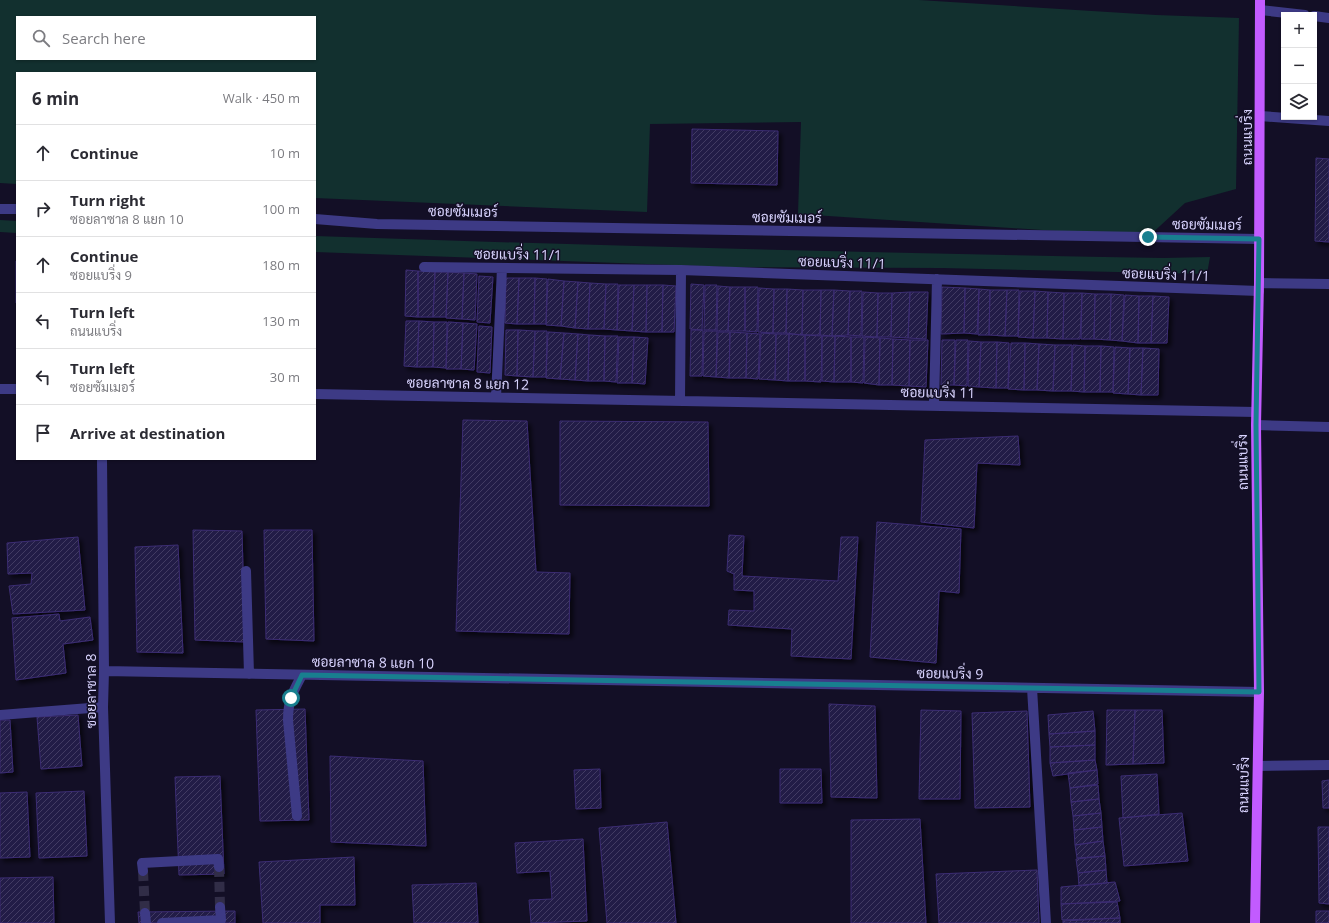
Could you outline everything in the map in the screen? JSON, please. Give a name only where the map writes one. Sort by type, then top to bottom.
[{"type":"main road","name":"ถนนแบริ่ง","points":[[1255,923],[1259,692],[1256,412],[1259,287],[1260,5]]},
{"type":"street","points":[[1260,5],[1292,12]]},
{"type":"street","points":[[1317,16],[1329,18]]},
{"type":"street","points":[[1260,116],[1329,121]]},
{"type":"street","points":[[0,209],[16,209]]},
{"type":"street","name":"ซอยซัมเมอร์","points":[[316,219],[385,224],[1259,239]]},
{"type":"street","name":"ซอยแบริ่ง 11/1","points":[[424,267],[681,270],[937,279],[1259,287],[1329,284]]},
{"type":"street","points":[[496,397],[502,268]]},
{"type":"street","points":[[680,401],[681,270]]},
{"type":"street","points":[[934,406],[937,279]]},
{"type":"street","points":[[0,389],[16,389]]},
{"type":"street","name":"ซอยลาซาล 8 แยก 12","points":[[316,394],[620,400]]},
{"type":"street","name":"ซอยแบริ่ง 11","points":[[620,400],[1256,412]]},
{"type":"street","points":[[1256,425],[1329,426]]},
{"type":"street","name":"ซอยลาซาล 8","points":[[102,460],[103,707],[110,923]]},
{"type":"street","points":[[246,571],[249,674]]},
{"type":"street","name":"ซอยลาซาล 8 แยก 10","points":[[104,672],[640,681]]},
{"type":"street","points":[[297,816],[288,708],[302,675]]},
{"type":"street","name":"ซอยแบริ่ง 9","points":[[640,681],[1259,692]]},
{"type":"street","points":[[1032,688],[1046,923]]},
{"type":"street","points":[[0,715],[103,707]]},
{"type":"street","points":[[1258,766],[1329,765]]},
{"type":"street","points":[[143,872],[142,863],[218,859],[218,867]]},
{"type":"street","points":[[162,923],[221,920],[220,907]]},
{"type":"green space","points":[[0,0],[919,0],[1156,15],[1239,18],[1236,189],[1185,203],[1148,237],[798,214],[801,122],[650,124],[647,212],[316,198],[316,72],[16,72],[16,184],[0,183]]},
{"type":"green space","points":[[0,220],[16,221],[16,233],[0,232]]},
{"type":"green space","points":[[316,236],[845,251],[1163,258],[1210,257],[1207,274],[942,268],[729,267],[316,252]]},
{"type":"building","points":[[692,129],[778,131],[777,185],[691,183]]},
{"type":"building","points":[[1316,158],[1329,159],[1329,242],[1315,241]]},
{"type":"building","points":[[406,270],[418,271],[418,317],[405,316]]},
{"type":"building","points":[[418,271],[435,272],[433,317],[418,317]]},
{"type":"building","points":[[435,272],[448,272],[446,317],[433,317]]},
{"type":"building","points":[[448,272],[464,273],[462,319],[446,318]]},
{"type":"building","points":[[464,273],[477,274],[475,320],[462,319]]},
{"type":"building","points":[[479,276],[493,277],[490,323],[477,322]]},
{"type":"building","points":[[506,278],[519,278],[517,324],[505,323]]},
{"type":"building","points":[[519,278],[535,278],[534,324],[517,324]]},
{"type":"building","points":[[535,278],[547,279],[546,324],[534,324]]},
{"type":"building","points":[[548,279],[564,281],[561,326],[546,325]]},
{"type":"building","points":[[564,281],[578,282],[575,328],[561,326]]},
{"type":"building","points":[[578,282],[590,283],[588,329],[575,328]]},
{"type":"building","points":[[590,283],[606,284],[604,329],[588,329]]},
{"type":"building","points":[[606,284],[618,284],[617,330],[604,329]]},
{"type":"building","points":[[691,284],[704,285],[702,330],[690,329]]},
{"type":"building","points":[[619,285],[634,285],[632,331],[617,330]]},
{"type":"building","points":[[634,285],[647,285],[646,332],[632,331]]},
{"type":"building","points":[[647,285],[663,285],[662,332],[646,332]]},
{"type":"building","points":[[663,285],[676,286],[674,332],[662,332]]},
{"type":"building","points":[[705,285],[717,285],[716,330],[704,330]]},
{"type":"building","points":[[718,286],[730,287],[728,331],[717,331]]},
{"type":"building","points":[[730,287],[745,287],[745,331],[728,331]]},
{"type":"building","points":[[745,287],[758,287],[757,332],[745,331]]},
{"type":"building","points":[[942,287],[965,288],[964,333],[941,334]]},
{"type":"building","points":[[759,288],[774,289],[773,333],[758,332]]},
{"type":"building","points":[[965,288],[979,289],[977,334],[964,333]]},
{"type":"building","points":[[774,289],[787,289],[786,333],[773,333]]},
{"type":"building","points":[[787,289],[803,290],[802,335],[786,333]]},
{"type":"building","points":[[979,289],[990,290],[989,335],[978,335]]},
{"type":"building","points":[[803,290],[821,290],[820,335],[802,335]]},
{"type":"building","points":[[821,290],[834,290],[832,336],[820,335]]},
{"type":"building","points":[[834,290],[850,291],[848,335],[832,336]]},
{"type":"building","points":[[990,290],[1007,290],[1005,336],[989,335]]},
{"type":"building","points":[[1007,290],[1019,290],[1018,336],[1005,336]]},
{"type":"building","points":[[850,291],[862,291],[861,336],[848,335]]},
{"type":"building","points":[[1020,291],[1035,291],[1033,338],[1018,337]]},
{"type":"building","points":[[1035,291],[1048,292],[1047,338],[1033,338]]},
{"type":"building","points":[[863,292],[878,293],[877,337],[862,336]]},
{"type":"building","points":[[910,292],[928,292],[926,339],[908,338]]},
{"type":"building","points":[[910,292],[908,338],[891,337],[892,293]]},
{"type":"building","points":[[1048,292],[1064,293],[1063,339],[1047,338]]},
{"type":"building","points":[[878,293],[892,293],[891,337],[877,337]]},
{"type":"building","points":[[1064,293],[1082,293],[1080,339],[1063,339]]},
{"type":"building","points":[[1082,293],[1095,294],[1094,339],[1081,339]]},
{"type":"building","points":[[1095,294],[1111,294],[1110,340],[1094,339]]},
{"type":"building","points":[[1111,294],[1124,295],[1122,341],[1110,340]]},
{"type":"building","points":[[1125,295],[1139,296],[1138,343],[1122,341]]},
{"type":"building","points":[[1139,296],[1153,296],[1151,343],[1138,343]]},
{"type":"building","points":[[1153,296],[1169,297],[1167,343],[1151,343]]},
{"type":"building","points":[[406,321],[419,321],[417,367],[404,366]]},
{"type":"building","points":[[419,321],[434,322],[433,367],[417,367]]},
{"type":"building","points":[[434,322],[447,322],[446,368],[433,367]]},
{"type":"building","points":[[448,322],[463,323],[461,369],[446,369]]},
{"type":"building","points":[[463,323],[477,324],[474,370],[461,369]]},
{"type":"building","points":[[479,326],[492,327],[490,373],[477,372]]},
{"type":"building","points":[[506,330],[518,330],[517,376],[505,375]]},
{"type":"building","points":[[518,330],[535,331],[533,377],[517,376]]},
{"type":"building","points":[[691,330],[703,330],[702,376],[690,376]]},
{"type":"building","points":[[535,331],[547,331],[546,377],[533,377]]},
{"type":"building","points":[[704,331],[717,331],[716,377],[703,376]]},
{"type":"building","points":[[548,332],[564,333],[560,379],[546,378]]},
{"type":"building","points":[[718,332],[730,332],[729,378],[716,377]]},
{"type":"building","points":[[730,332],[747,333],[746,378],[729,378]]},
{"type":"building","points":[[564,333],[578,334],[575,380],[560,379]]},
{"type":"building","points":[[747,333],[760,334],[758,379],[746,378]]},
{"type":"building","points":[[761,333],[776,334],[775,380],[759,379]]},
{"type":"building","points":[[578,334],[589,335],[588,381],[575,380]]},
{"type":"building","points":[[776,334],[789,334],[788,381],[775,380]]},
{"type":"building","points":[[789,334],[805,335],[805,381],[788,381]]},
{"type":"building","points":[[589,335],[605,336],[604,381],[588,381]]},
{"type":"building","points":[[805,335],[822,336],[821,382],[805,381]]},
{"type":"building","points":[[605,336],[618,336],[616,382],[604,381]]},
{"type":"building","points":[[822,336],[835,336],[834,382],[822,381]]},
{"type":"building","points":[[835,336],[851,337],[851,382],[834,382]]},
{"type":"building","points":[[619,337],[634,337],[632,383],[617,383]]},
{"type":"building","points":[[634,337],[648,338],[645,384],[632,383]]},
{"type":"building","points":[[851,337],[864,337],[863,383],[851,382]]},
{"type":"building","points":[[865,337],[880,338],[879,385],[864,383]]},
{"type":"building","points":[[880,338],[893,339],[892,385],[879,385]]},
{"type":"building","points":[[893,339],[910,340],[909,386],[892,385]]},
{"type":"building","points":[[910,340],[928,340],[926,387],[909,386]]},
{"type":"building","points":[[942,340],[955,340],[954,385],[941,385]]},
{"type":"building","points":[[956,340],[968,340],[967,386],[954,385]]},
{"type":"building","points":[[969,341],[981,342],[979,387],[968,386]]},
{"type":"building","points":[[981,342],[997,342],[996,388],[979,387]]},
{"type":"building","points":[[997,342],[1009,343],[1008,388],[996,388]]},
{"type":"building","points":[[1011,343],[1025,343],[1024,390],[1008,389]]},
{"type":"building","points":[[1025,343],[1039,344],[1037,390],[1024,390]]},
{"type":"building","points":[[1039,344],[1055,345],[1053,391],[1037,390]]},
{"type":"building","points":[[1055,345],[1072,345],[1071,391],[1053,391]]},
{"type":"building","points":[[1073,345],[1085,346],[1084,392],[1071,391]]},
{"type":"building","points":[[1085,346],[1101,346],[1100,392],[1084,392]]},
{"type":"building","points":[[1101,346],[1114,347],[1113,392],[1100,392]]},
{"type":"building","points":[[1115,347],[1130,348],[1128,394],[1113,393]]},
{"type":"building","points":[[1130,348],[1143,348],[1141,395],[1128,394]]},
{"type":"building","points":[[1143,348],[1159,349],[1158,395],[1141,395]]},
{"type":"building","points":[[463,420],[527,421],[536,572],[570,573],[569,634],[456,631]]},
{"type":"building","points":[[560,421],[708,422],[709,506],[560,505]]},
{"type":"building","points":[[1018,436],[1020,465],[977,463],[974,528],[921,522],[925,440]]},
{"type":"building","points":[[877,522],[961,529],[959,593],[939,591],[936,663],[870,657]]},
{"type":"building","points":[[193,530],[242,531],[245,642],[195,640]]},
{"type":"building","points":[[264,530],[312,530],[314,641],[266,639]]},
{"type":"building","points":[[729,535],[744,536],[742,576],[838,581],[841,537],[858,537],[851,659],[791,656],[792,629],[728,625],[729,610],[754,611],[754,591],[734,590],[734,574],[727,571]]},
{"type":"building","points":[[78,537],[85,610],[13,614],[9,586],[31,584],[32,573],[8,574],[7,543]]},
{"type":"building","points":[[178,545],[183,653],[137,652],[135,547]]},
{"type":"building","points":[[59,614],[60,621],[90,617],[93,640],[63,644],[66,673],[16,680],[12,618]]},
{"type":"building","points":[[829,704],[875,706],[877,798],[831,797]]},
{"type":"building","points":[[305,709],[309,820],[260,821],[256,710]]},
{"type":"building","points":[[921,710],[961,711],[960,799],[919,799]]},
{"type":"building","points":[[1107,710],[1135,710],[1133,764],[1106,765]]},
{"type":"building","points":[[1135,710],[1162,710],[1164,763],[1133,764]]},
{"type":"building","points":[[1027,711],[1030,807],[975,808],[972,713]]},
{"type":"building","points":[[1093,711],[1095,731],[1049,734],[1048,715]]},
{"type":"building","points":[[78,715],[82,766],[41,769],[37,717]]},
{"type":"building","points":[[0,720],[10,720],[13,772],[0,773]]},
{"type":"building","points":[[1095,731],[1095,745],[1050,747],[1049,734]]},
{"type":"building","points":[[1095,745],[1095,760],[1050,763],[1050,747]]},
{"type":"building","points":[[330,756],[423,761],[426,846],[331,842]]},
{"type":"building","points":[[1095,760],[1097,770],[1053,776],[1050,763]]},
{"type":"building","points":[[600,769],[601,808],[576,809],[574,770]]},
{"type":"building","points":[[780,769],[821,769],[822,803],[780,803]]},
{"type":"building","points":[[1097,770],[1098,784],[1070,788],[1068,773]]},
{"type":"building","points":[[1157,774],[1159,814],[1123,818],[1121,776]]},
{"type":"building","points":[[220,776],[224,874],[179,875],[175,777]]},
{"type":"building","points":[[1329,780],[1329,808],[1323,808],[1322,781]]},
{"type":"building","points":[[1098,785],[1099,799],[1071,802],[1070,788]]},
{"type":"building","points":[[84,791],[87,856],[39,858],[36,793]]},
{"type":"building","points":[[27,792],[30,857],[0,858],[0,793]]},
{"type":"building","points":[[1099,799],[1101,813],[1073,816],[1071,802]]},
{"type":"building","points":[[1101,813],[1102,827],[1074,830],[1073,816]]},
{"type":"building","points":[[1182,813],[1188,861],[1124,866],[1119,818]]},
{"type":"building","points":[[920,819],[926,923],[851,923],[851,820]]},
{"type":"building","points":[[667,822],[676,923],[607,923],[599,828]]},
{"type":"building","points":[[1102,827],[1103,841],[1075,845],[1074,830]]},
{"type":"building","points":[[1318,827],[1329,827],[1329,904],[1319,903]]},
{"type":"building","points":[[583,839],[587,921],[531,923],[529,900],[552,899],[550,871],[517,873],[515,843]]},
{"type":"building","points":[[1103,841],[1105,856],[1077,858],[1075,845]]},
{"type":"building","points":[[1105,856],[1106,870],[1078,873],[1076,859]]},
{"type":"building","points":[[354,857],[355,905],[320,905],[320,923],[263,923],[259,862]]},
{"type":"building","points":[[1037,870],[1039,923],[939,923],[936,874]]},
{"type":"building","points":[[1106,870],[1107,883],[1079,886],[1078,873]]},
{"type":"building","points":[[53,877],[54,923],[0,923],[0,878]]},
{"type":"building","points":[[1115,882],[1120,901],[1061,904],[1061,887]]},
{"type":"building","points":[[476,883],[478,923],[414,923],[412,885]]},
{"type":"building","points":[[1117,902],[1120,918],[1062,920],[1061,904]]},
{"type":"building","points":[[235,911],[235,923],[139,923],[138,912]]},
{"type":"building","points":[[1316,911],[1329,911],[1329,923],[1316,923]]},
{"type":"building","points":[[1120,918],[1120,923],[1063,923],[1063,921]]},
{"type":"tunnel","points":[[219,867],[220,907]]},
{"type":"tunnel","points":[[143,871],[145,913]]},
{"type":"route","points":[[291,698],[302,675],[1259,692],[1256,425],[1259,239],[1148,237]]}]
